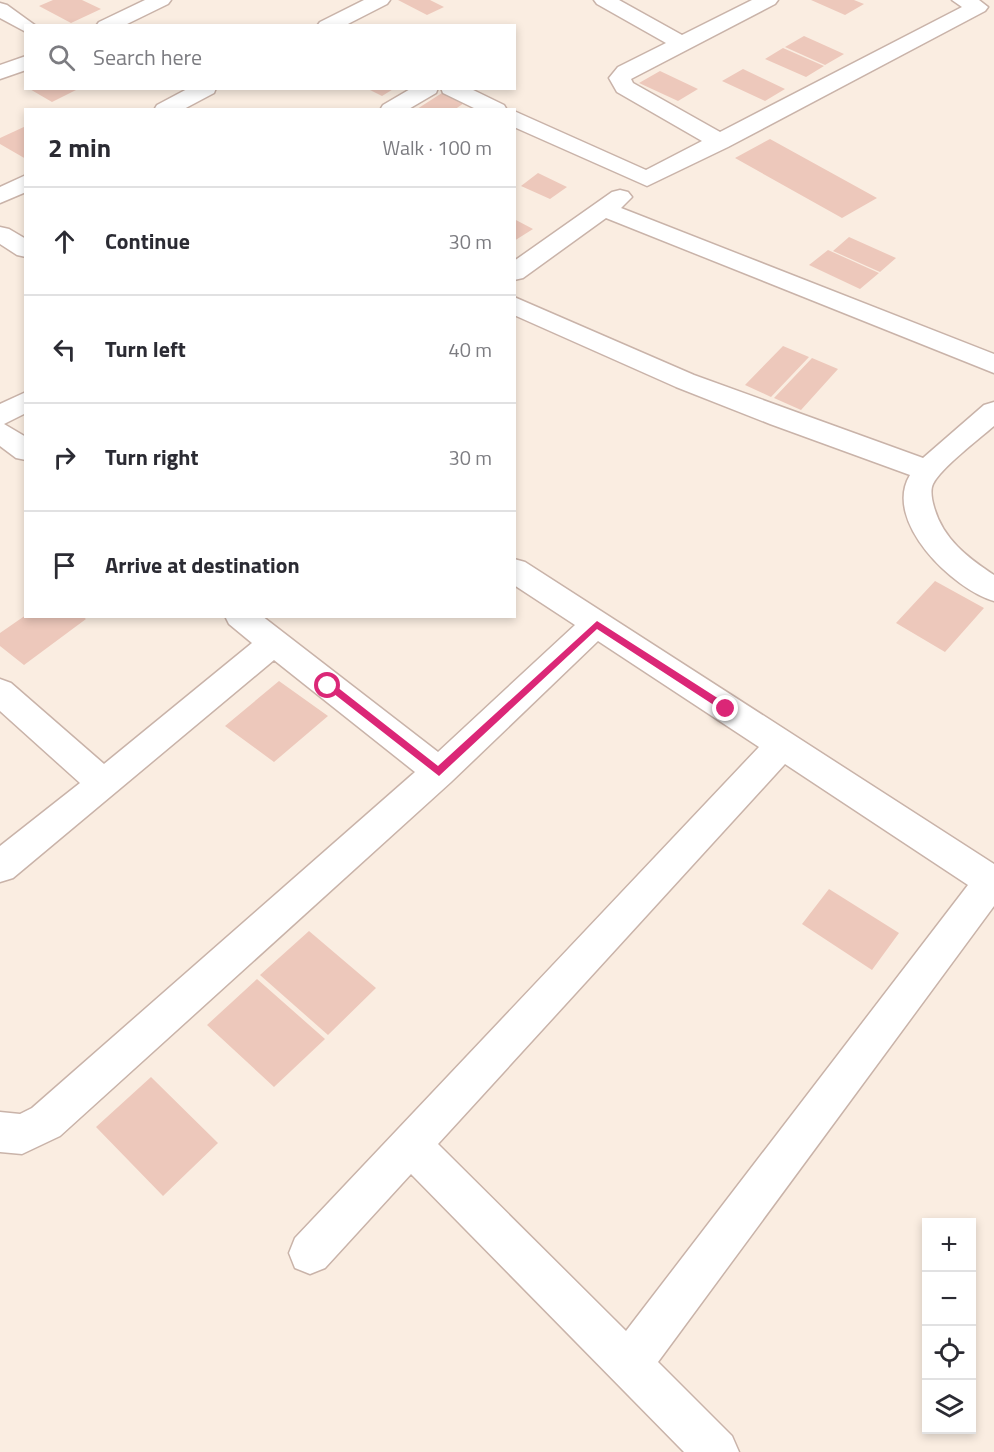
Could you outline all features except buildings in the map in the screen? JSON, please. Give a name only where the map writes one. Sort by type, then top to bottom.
[{"type":"street","points":[[110,24],[161,0]]},
{"type":"street","points":[[331,24],[380,0]]},
{"type":"street","points":[[604,0],[681,43]]},
{"type":"street","points":[[720,142],[625,87],[620,81],[626,72],[768,0]]},
{"type":"street","points":[[516,272],[647,179],[978,8],[962,0]]},
{"type":"street","points":[[0,9],[24,25]]},
{"type":"street","points":[[0,74],[24,63]]},
{"type":"street","points":[[169,108],[202,90]]},
{"type":"street","points":[[394,108],[425,90]]},
{"type":"street","points":[[455,90],[492,108]]},
{"type":"street","points":[[516,119],[647,179]]},
{"type":"street","points":[[0,196],[24,183]]},
{"type":"street","points":[[603,209],[994,364]]},
{"type":"street","points":[[0,234],[20,254]]},
{"type":"street","points":[[516,306],[696,386],[929,471]]},
{"type":"street","points":[[0,416],[24,402]]},
{"type":"street","points":[[994,411],[947,450],[918,483],[917,500],[923,522],[933,542],[956,566],[994,590]]},
{"type":"street","points":[[0,432],[24,450]]},
{"type":"street","points":[[516,571],[993,882],[628,1365]]},
{"type":"street","points":[[242,618],[439,772]]},
{"type":"street","points":[[0,1132],[22,1134],[46,1122],[439,772],[597,624]]},
{"type":"street","points":[[0,867],[104,784],[273,643]]},
{"type":"street","points":[[0,692],[104,784]]},
{"type":"street","points":[[310,1253],[782,745]]},
{"type":"street","points":[[410,1145],[716,1452]]},
{"type":"route","points":[[328,686],[439,772],[597,624],[726,709]]}]
